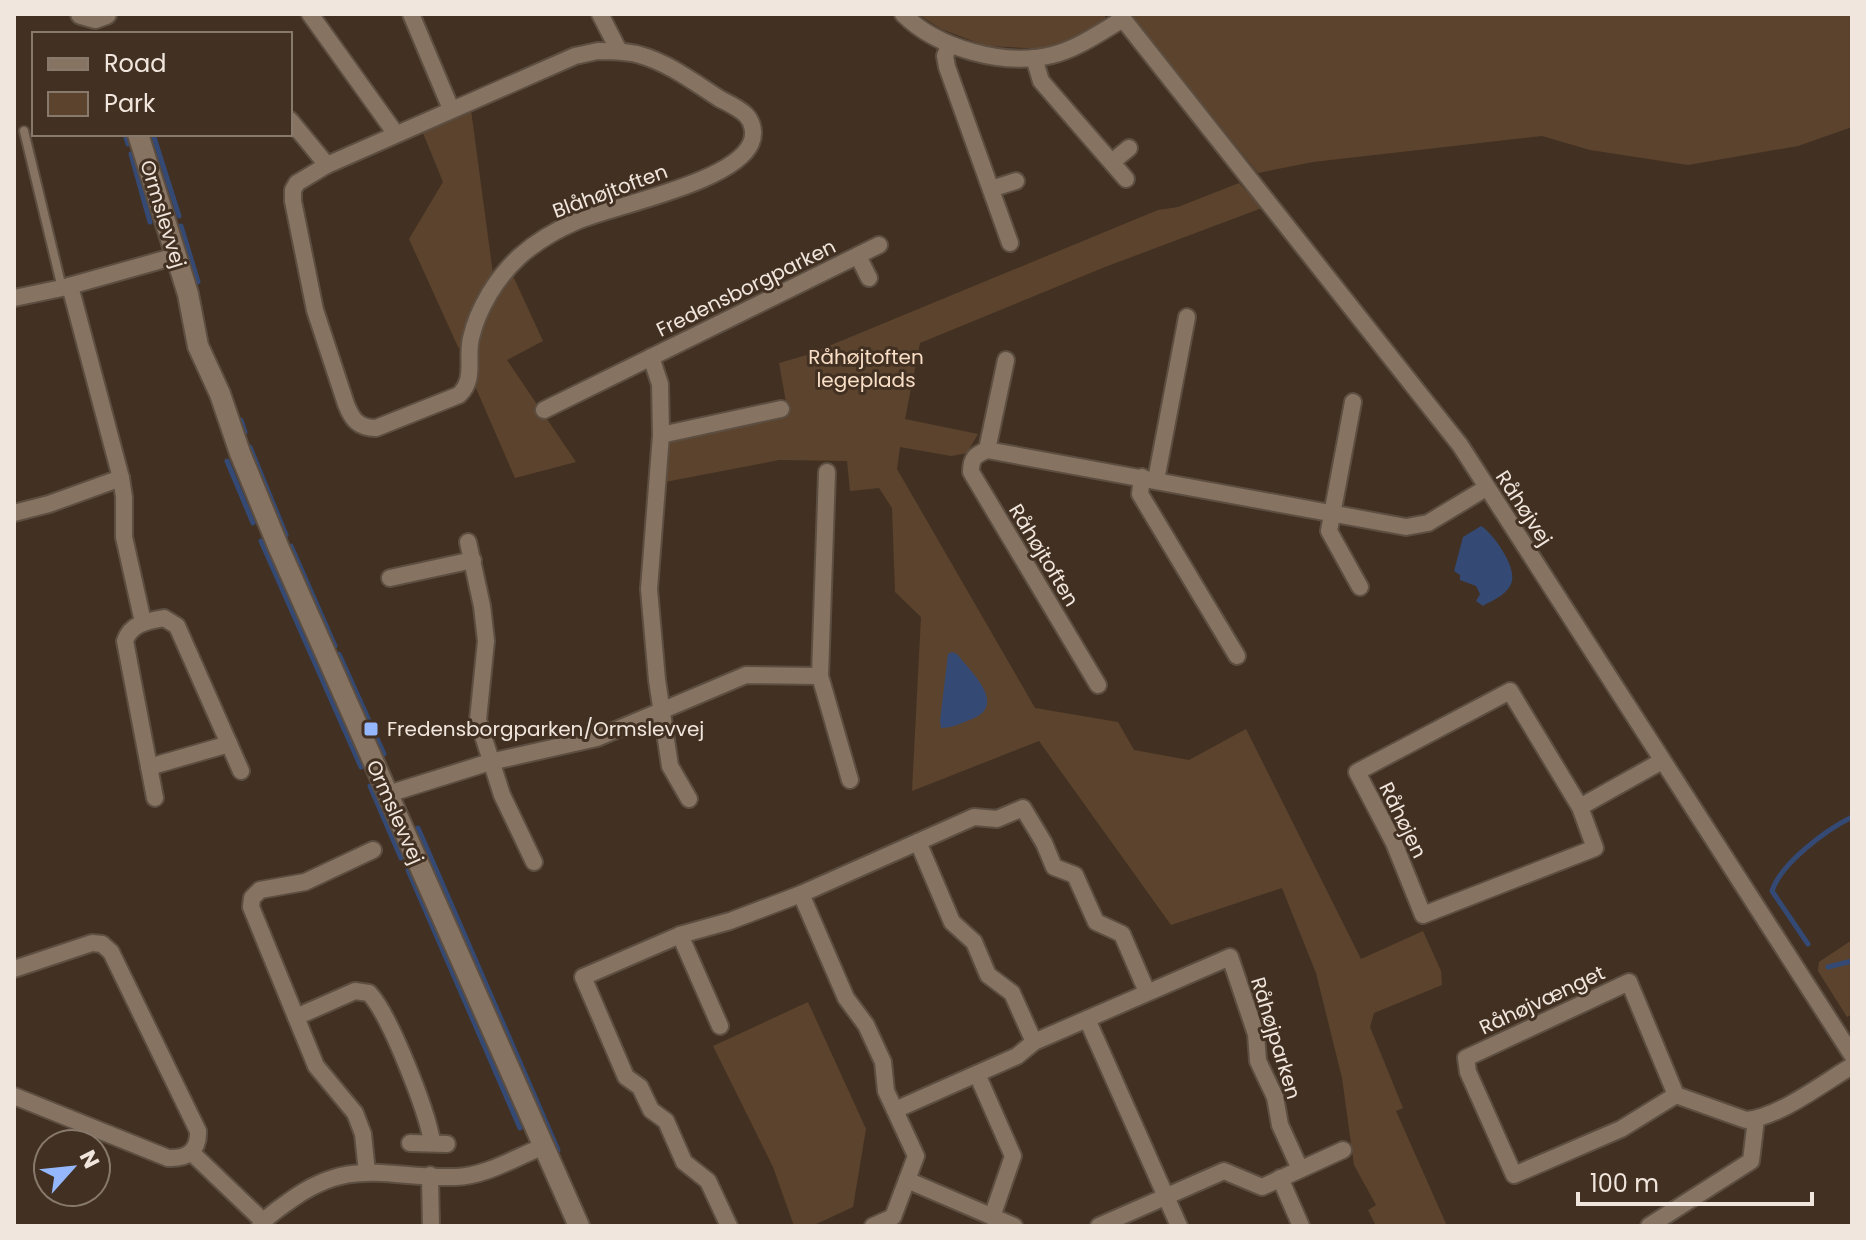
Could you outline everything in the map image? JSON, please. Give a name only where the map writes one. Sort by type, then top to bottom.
[{"type":"street","points":[[310,14],[396,134]]},
{"type":"street","points":[[411,14],[451,109]]},
{"type":"street","points":[[600,14],[619,51]]},
{"type":"street","points":[[903,14],[928,34],[949,45],[974,53],[1034,58],[1072,47],[1121,17]]},
{"type":"street","name":"Råhøjvej","points":[[1121,17],[1460,445],[1852,1055]]},
{"type":"street","points":[[949,45],[945,56],[947,67],[1010,243]]},
{"type":"street","name":"Blåhøjtoften","points":[[619,51],[641,55],[668,66],[746,115],[753,134],[750,146],[736,160],[704,179],[579,220],[532,245],[490,293],[476,319],[470,343],[467,388],[459,395],[376,428],[366,428],[350,417],[315,310],[293,190],[297,183],[327,165],[451,109],[575,56],[619,51]]},
{"type":"street","points":[[1034,58],[1041,81],[1126,179]]},
{"type":"street","points":[[292,122],[327,165]]},
{"type":"street","name":"Ormslevvej","points":[[139,136],[188,294],[208,335],[220,394],[240,453],[278,546],[579,1226]]},
{"type":"street","points":[[1112,162],[1129,148]]},
{"type":"street","points":[[991,189],[1016,181]]},
{"type":"street","name":"Fredensborgparken","points":[[544,410],[879,245]]},
{"type":"street","points":[[14,298],[66,287],[176,256]]},
{"type":"street","name":"Fredensborgparken","points":[[858,256],[869,278]]},
{"type":"street","points":[[66,287],[121,478],[124,537],[143,622]]},
{"type":"street","points":[[1187,317],[1149,478],[1140,494],[1237,656]]},
{"type":"street","name":"Fredensborgparken","points":[[651,357],[660,384],[661,435],[649,589],[670,766],[689,799]]},
{"type":"street","name":"Råhøjtoften","points":[[1006,360],[987,450],[976,454],[971,462],[971,472],[1098,685]]},
{"type":"street","points":[[1353,402],[1329,531],[1360,587]]},
{"type":"street","points":[[661,435],[781,409]]},
{"type":"street","points":[[987,450],[1406,527],[1419,527],[1486,488]]},
{"type":"street","points":[[827,472],[820,676],[850,780]]},
{"type":"street","points":[[14,513],[121,478]]},
{"type":"street","points":[[468,542],[486,641],[478,720],[502,795],[534,862]]},
{"type":"street","points":[[390,578],[473,560]]},
{"type":"street","points":[[155,798],[125,641],[128,631],[143,622],[164,618],[177,626],[241,771]]},
{"type":"street","points":[[388,794],[490,762],[597,738],[746,675],[820,676]]},
{"type":"street","name":"Råhøjen","points":[[1510,691],[1580,807],[1595,848],[1423,915],[1394,843],[1357,772],[1510,691]]},
{"type":"street","points":[[149,767],[229,744]]},
{"type":"street","points":[[1580,807],[1662,761]]},
{"type":"street","points":[[729,1226],[708,1181],[684,1162],[666,1121],[651,1110],[640,1087],[626,1077],[583,977],[680,935],[730,921],[801,894],[974,817],[997,819],[1023,808],[1054,867],[1075,875],[1096,922],[1122,934],[1147,992]]},
{"type":"street","points":[[918,842],[952,922],[974,942],[988,975],[1012,993],[1034,1042]]},
{"type":"street","points":[[367,1172],[363,1134],[355,1113],[316,1066],[251,907],[252,898],[260,890],[305,882],[373,850]]},
{"type":"street","points":[[801,894],[846,998],[866,1025],[883,1062],[886,1091],[916,1156],[893,1217],[873,1226]]},
{"type":"street","points":[[680,935],[720,1026]]},
{"type":"street","points":[[14,969],[92,943],[102,944],[111,952],[198,1131],[199,1142],[192,1153],[180,1159],[168,1158],[14,1096]]},
{"type":"street","name":"Råhøjparken","points":[[895,1110],[1017,1056],[1034,1042],[1230,957],[1256,1034],[1258,1061],[1275,1097],[1280,1125],[1300,1169]]},
{"type":"street","name":"Råhøjvænget","points":[[1629,982],[1676,1095],[1621,1129],[1514,1175],[1468,1072],[1466,1058],[1629,982]]},
{"type":"street","points":[[296,1017],[355,991],[369,993],[385,1019],[439,1143],[410,1143]]},
{"type":"street","points":[[1087,1019],[1179,1226]]},
{"type":"street","points":[[1676,1095],[1746,1120],[1756,1119],[1852,1066]]},
{"type":"street","points":[[977,1074],[1013,1156],[987,1219]]},
{"type":"street","points":[[1649,1226],[1751,1161],[1756,1119]]},
{"type":"street","points":[[192,1153],[262,1223],[319,1183],[352,1173],[383,1171],[455,1177],[474,1174],[542,1147]]},
{"type":"street","points":[[1099,1226],[1224,1171],[1262,1187],[1343,1150]]},
{"type":"street","points":[[430,1175],[431,1226]]},
{"type":"street","points":[[1280,1178],[1301,1226]]},
{"type":"street","points":[[907,1180],[987,1219],[1014,1226]]},
{"type":"lane","points":[[24,131],[66,287]]},
{"type":"green space","points":[[918,14],[1105,14],[1105,21],[1059,46],[1046,49],[986,46],[941,29]]},
{"type":"green space","points":[[1130,14],[1852,14],[1852,127],[1798,146],[1688,165],[1590,150],[1542,136],[1313,162],[1258,173]]},
{"type":"green space","points":[[471,110],[493,274],[469,318],[459,349],[409,239],[443,182],[423,133]]},
{"type":"green space","name":"Råhøjtoften legeplads","points":[[1239,183],[1262,208],[1105,267],[920,343],[905,419],[978,434],[967,453],[951,456],[900,447],[897,469],[1035,708],[1118,722],[1134,750],[1189,760],[1246,729],[1361,959],[1423,931],[1441,971],[1442,985],[1374,1013],[1370,1027],[1403,1108],[1396,1111],[1447,1226],[1376,1226],[1368,1210],[1376,1205],[1354,1165],[1342,1078],[1316,973],[1282,888],[1171,925],[1039,741],[912,791],[921,617],[895,592],[892,508],[879,488],[850,491],[847,461],[779,460],[665,482],[667,447],[673,440],[788,413],[779,363],[807,355],[1158,210],[1178,207]]},
{"type":"green space","points":[[513,276],[543,341],[507,360],[576,462],[515,478],[475,386],[479,332],[494,300]]},
{"type":"green space","points":[[1852,940],[1852,1014],[1847,1017],[1818,971],[1819,962]]},
{"type":"green space","points":[[808,1002],[866,1129],[853,1207],[812,1226],[794,1226],[773,1167],[713,1046]]},
{"type":"water","points":[[1481,526],[1502,550],[1512,575],[1508,590],[1483,606],[1476,601],[1480,594],[1476,586],[1460,580],[1460,575],[1454,571],[1463,537]]},
{"type":"water","points":[[948,654],[957,654],[983,688],[987,705],[982,713],[972,719],[941,728]]},
{"type":"waterway","points":[[126,136],[128,144]]},
{"type":"waterway","points":[[154,136],[179,216]]},
{"type":"waterway","points":[[131,154],[150,222]]},
{"type":"waterway","points":[[181,226],[198,282]]},
{"type":"waterway","points":[[241,420],[245,432]]},
{"type":"waterway","points":[[250,447],[286,535]]},
{"type":"waterway","points":[[227,461],[253,523]]},
{"type":"waterway","points":[[261,541],[361,767]]},
{"type":"waterway","points":[[291,546],[335,646]]},
{"type":"waterway","points":[[339,654],[384,754]]},
{"type":"waterway","points":[[370,786],[401,858]]},
{"type":"waterway","points":[[1808,944],[1772,891],[1794,859],[1852,817]]},
{"type":"waterway","points":[[418,828],[558,1150]]},
{"type":"waterway","points":[[408,870],[520,1128]]},
{"type":"waterway","points":[[1828,967],[1852,961]]},
{"type":"place","name":"Fredensborgparken/Ormslevvej","points":[[371,729]]}]
